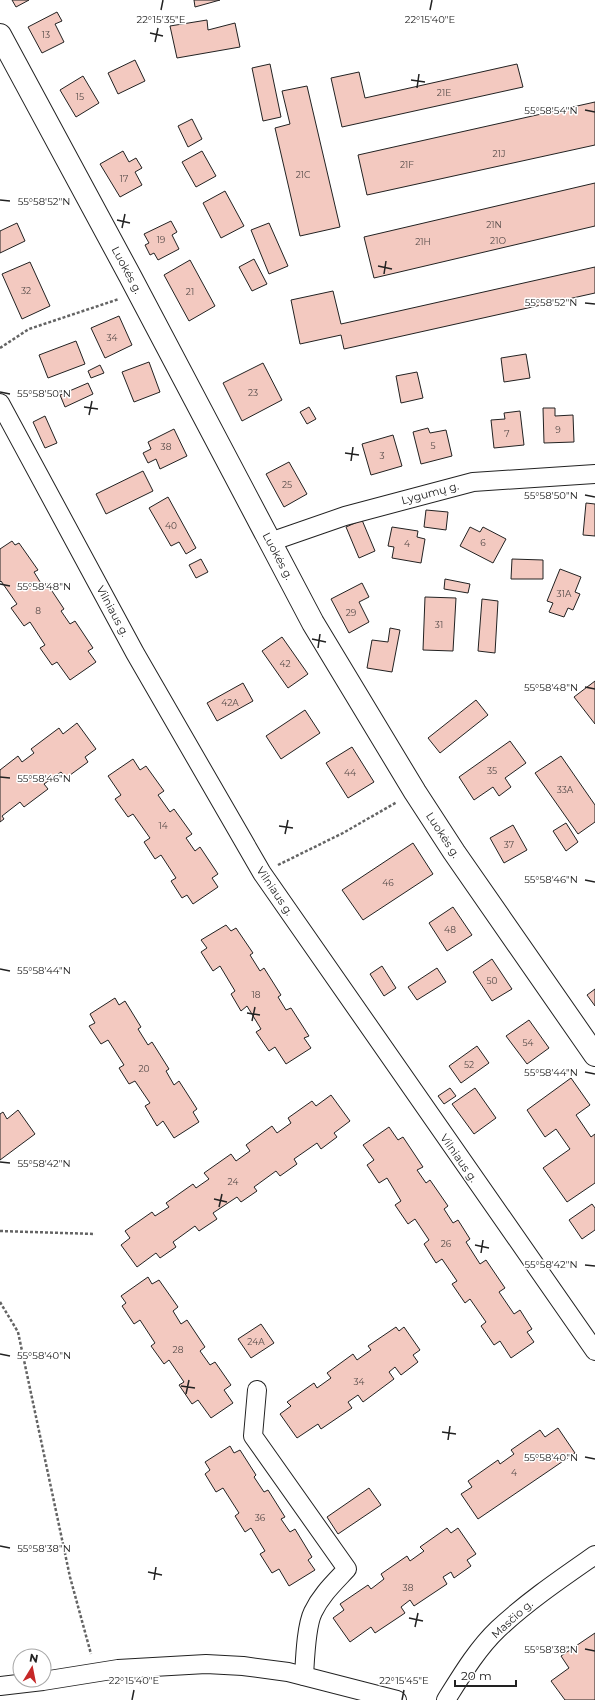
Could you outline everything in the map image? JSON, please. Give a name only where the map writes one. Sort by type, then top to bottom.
[{"type":"main road","name":"Luokės g.","points":[[0,35],[138,291],[313,623],[415,792],[462,864],[595,1055]]},
{"type":"street","name":"Vilniaus g.","points":[[0,403],[135,653],[262,873],[595,1351]]},
{"type":"street","name":"Lygumų g.","points":[[270,542],[345,516],[472,482],[595,474]]},
{"type":"street","points":[[257,1390],[253,1436],[347,1569],[323,1595],[312,1614],[307,1643],[304,1676]]},
{"type":"street","name":"Masčio g.","points":[[446,1700],[464,1671],[497,1630],[523,1607],[595,1555]]},
{"type":"street","points":[[0,1686],[43,1681],[96,1672],[206,1664],[243,1666],[304,1676],[397,1700]]},
{"type":"path","points":[[0,348],[29,329],[119,300],[138,291]]},
{"type":"path","points":[[262,873],[343,834],[415,792]]},
{"type":"path","points":[[0,1231],[95,1234]]},
{"type":"path","points":[[0,1302],[18,1332],[70,1577],[96,1672]]},
{"type":"building","points":[[12,0],[29,0],[16,7]]},
{"type":"building","points":[[194,0],[220,0],[195,7]]},
{"type":"building","points":[[57,12],[62,21],[55,24],[64,42],[42,53],[28,27]]},
{"type":"building","points":[[207,20],[208,30],[235,23],[240,47],[177,58],[170,26]]},
{"type":"building","points":[[135,60],[145,81],[118,94],[108,73]]},
{"type":"building","points":[[270,64],[281,117],[263,121],[252,68]]},
{"type":"building","points":[[517,64],[523,87],[342,127],[331,78],[359,72],[365,98]]},
{"type":"building","points":[[83,76],[99,103],[76,117],[60,90]]},
{"type":"building","points":[[307,86],[340,227],[300,236],[275,128],[290,124],[282,91]]},
{"type":"building","points":[[595,102],[595,145],[367,195],[358,155]]},
{"type":"building","points":[[192,119],[202,139],[188,147],[178,126]]},
{"type":"building","points":[[123,151],[129,162],[136,158],[142,168],[135,172],[142,185],[120,197],[100,164]]},
{"type":"building","points":[[202,151],[216,176],[196,187],[182,162]]},
{"type":"building","points":[[595,183],[595,226],[374,278],[364,237]]},
{"type":"building","points":[[225,191],[244,226],[221,238],[203,203]]},
{"type":"building","points":[[171,221],[177,232],[172,235],[179,249],[158,260],[154,253],[150,255],[145,245],[149,243],[144,234]]},
{"type":"building","points":[[17,223],[25,241],[0,253],[0,231]]},
{"type":"building","points":[[269,223],[288,266],[269,274],[251,230]]},
{"type":"building","points":[[254,259],[267,284],[252,291],[239,267]]},
{"type":"building","points":[[190,260],[215,306],[189,321],[164,275]]},
{"type":"building","points":[[30,262],[50,306],[22,319],[2,274]]},
{"type":"building","points":[[595,267],[595,293],[344,349],[341,335],[300,344],[291,300],[333,291],[341,324]]},
{"type":"building","points":[[119,316],[132,345],[105,358],[91,328]]},
{"type":"building","points":[[76,341],[85,364],[48,378],[39,355]]},
{"type":"building","points":[[526,354],[530,378],[504,382],[501,358]]},
{"type":"building","points":[[149,362],[160,392],[134,402],[122,372]]},
{"type":"building","points":[[263,363],[282,400],[242,421],[223,383]]},
{"type":"building","points":[[100,365],[104,373],[91,378],[88,371]]},
{"type":"building","points":[[417,372],[423,398],[401,403],[396,376]]},
{"type":"building","points":[[88,383],[93,394],[65,407],[60,395]]},
{"type":"building","points":[[309,407],[316,419],[307,424],[300,412]]},
{"type":"building","points":[[543,408],[555,408],[555,416],[573,415],[574,442],[544,443]]},
{"type":"building","points":[[520,411],[524,445],[494,448],[491,420],[505,419],[504,413]]},
{"type":"building","points":[[45,416],[57,443],[45,448],[33,422]]},
{"type":"building","points":[[428,428],[430,433],[446,430],[452,456],[421,464],[413,432]]},
{"type":"building","points":[[174,429],[187,456],[160,469],[156,459],[148,463],[143,453],[151,449],[148,442]]},
{"type":"building","points":[[393,435],[402,466],[371,475],[362,444]]},
{"type":"building","points":[[289,462],[307,494],[284,507],[266,474]]},
{"type":"building","points":[[143,471],[153,491],[106,514],[96,494]]},
{"type":"building","points":[[168,497],[196,548],[186,554],[179,542],[171,546],[149,508]]},
{"type":"building","points":[[586,503],[595,504],[595,536],[583,535]]},
{"type":"building","points":[[426,510],[448,512],[446,530],[424,527]]},
{"type":"building","points":[[362,520],[375,551],[359,558],[346,527]]},
{"type":"building","points":[[392,527],[418,531],[417,537],[425,539],[421,563],[392,558],[394,547],[388,546]]},
{"type":"building","points":[[470,527],[480,532],[483,527],[506,539],[493,563],[460,546]]},
{"type":"building","points":[[12,541],[15,545],[19,543],[38,570],[34,572],[42,585],[46,582],[64,609],[61,611],[70,624],[75,621],[93,648],[88,651],[96,662],[70,680],[57,662],[52,665],[40,648],[45,645],[30,622],[24,626],[11,608],[17,604],[1,581],[0,582],[0,549]]},
{"type":"building","points":[[201,559],[208,572],[196,578],[189,565]]},
{"type":"building","points":[[512,559],[543,560],[543,579],[511,579]]},
{"type":"building","points":[[560,569],[581,577],[575,592],[580,594],[573,610],[568,608],[564,617],[549,612],[553,603],[547,601]]},
{"type":"building","points":[[445,579],[470,584],[468,593],[444,589]]},
{"type":"building","points":[[362,583],[369,597],[359,602],[369,622],[349,633],[331,599]]},
{"type":"building","points":[[425,597],[456,598],[453,651],[423,650]]},
{"type":"building","points":[[482,599],[498,601],[495,653],[478,651]]},
{"type":"building","points":[[390,628],[400,630],[392,672],[367,668],[372,640],[388,642]]},
{"type":"building","points":[[282,637],[308,674],[288,688],[262,651]]},
{"type":"building","points":[[595,681],[595,724],[574,697]]},
{"type":"building","points":[[243,683],[253,701],[217,721],[207,703]]},
{"type":"building","points":[[476,700],[488,715],[440,753],[428,738]]},
{"type":"building","points":[[305,710],[320,733],[281,759],[266,736]]},
{"type":"building","points":[[77,723],[96,749],[85,757],[88,762],[66,778],[61,772],[44,784],[48,789],[24,807],[20,802],[2,816],[4,819],[0,822],[0,770],[18,756],[22,762],[34,753],[31,749],[59,728],[63,734]]},
{"type":"building","points":[[510,741],[526,763],[505,778],[511,787],[499,796],[493,787],[474,800],[459,777]]},
{"type":"building","points":[[352,747],[374,782],[348,798],[326,763]]},
{"type":"building","points":[[561,756],[595,805],[595,822],[578,834],[535,773]]},
{"type":"building","points":[[133,759],[140,770],[146,766],[164,791],[158,795],[170,812],[174,809],[192,834],[186,838],[195,851],[200,847],[218,874],[212,878],[218,887],[193,904],[187,895],[182,898],[171,881],[176,878],[161,855],[155,859],[144,842],[150,838],[133,814],[128,817],[115,799],[121,795],[108,776]]},
{"type":"building","points":[[566,823],[578,842],[566,851],[553,831]]},
{"type":"building","points":[[513,825],[527,850],[504,863],[490,838]]},
{"type":"building","points":[[413,843],[433,874],[363,920],[342,890]]},
{"type":"building","points":[[453,907],[472,935],[447,951],[429,923]]},
{"type":"building","points":[[226,925],[231,931],[236,928],[253,953],[250,955],[260,971],[264,968],[281,995],[278,997],[286,1010],[291,1008],[309,1036],[304,1038],[311,1048],[286,1064],[275,1047],[269,1051],[256,1032],[261,1029],[247,1006],[241,1011],[231,994],[235,991],[220,966],[213,971],[201,952],[207,948],[201,940]]},
{"type":"building","points":[[492,959],[512,989],[492,1001],[473,972]]},
{"type":"building","points":[[382,966],[396,988],[384,996],[370,974]]},
{"type":"building","points":[[437,968],[446,982],[417,1000],[408,987]]},
{"type":"building","points":[[595,989],[595,1006],[587,995]]},
{"type":"building","points":[[115,998],[119,1005],[125,1001],[141,1027],[138,1029],[148,1045],[152,1042],[169,1069],[166,1071],[174,1085],[179,1081],[197,1109],[193,1112],[199,1122],[174,1138],[163,1121],[157,1126],[145,1106],[150,1103],[135,1081],[129,1084],[119,1068],[124,1065],[108,1040],[101,1044],[89,1026],[95,1023],[90,1014]]},
{"type":"building","points":[[529,1020],[549,1048],[527,1064],[506,1036]]},
{"type":"building","points":[[477,1046],[489,1063],[461,1083],[449,1066]]},
{"type":"building","points":[[571,1078],[590,1105],[576,1115],[591,1137],[595,1134],[595,1183],[567,1202],[543,1168],[570,1149],[556,1129],[545,1137],[527,1110]]},
{"type":"building","points":[[450,1088],[456,1096],[444,1104],[438,1096]]},
{"type":"building","points":[[475,1088],[496,1118],[474,1134],[452,1104]]},
{"type":"building","points":[[331,1095],[350,1121],[334,1133],[337,1137],[321,1149],[317,1143],[294,1159],[297,1164],[280,1176],[276,1171],[254,1187],[257,1191],[241,1202],[237,1197],[213,1213],[217,1219],[199,1231],[195,1226],[173,1242],[176,1247],[160,1258],[156,1253],[137,1267],[121,1245],[130,1238],[125,1231],[152,1212],[155,1216],[169,1207],[166,1203],[193,1184],[196,1188],[209,1179],[204,1173],[231,1154],[236,1161],[250,1151],[246,1145],[272,1126],[277,1133],[291,1123],[288,1118],[312,1101],[316,1106]]},
{"type":"building","points":[[18,1110],[35,1134],[0,1160],[0,1114],[3,1112],[7,1119]]},
{"type":"building","points":[[389,1127],[398,1140],[403,1137],[423,1167],[417,1170],[426,1183],[430,1180],[448,1206],[444,1209],[453,1223],[458,1220],[470,1239],[466,1242],[480,1264],[486,1260],[505,1288],[499,1292],[514,1314],[520,1310],[532,1329],[527,1332],[534,1342],[511,1358],[500,1341],[494,1345],[481,1326],[486,1322],[470,1299],[465,1303],[452,1284],[457,1281],[442,1259],[436,1263],[424,1244],[429,1240],[415,1219],[408,1224],[395,1205],[401,1201],[387,1178],[379,1183],[367,1165],[374,1160],[363,1145]]},
{"type":"building","points":[[592,1204],[595,1208],[595,1230],[582,1239],[569,1220]]},
{"type":"building","points":[[148,1277],[152,1284],[159,1280],[178,1307],[173,1311],[181,1324],[187,1320],[205,1347],[200,1351],[210,1365],[215,1362],[231,1385],[224,1390],[233,1403],[211,1418],[198,1400],[192,1404],[179,1385],[184,1382],[169,1360],[164,1364],[151,1346],[155,1343],[140,1320],[134,1324],[122,1306],[126,1303],[121,1296]]},
{"type":"building","points":[[261,1324],[274,1343],[251,1358],[238,1339]]},
{"type":"building","points":[[396,1327],[399,1331],[404,1327],[420,1350],[413,1355],[418,1362],[401,1375],[395,1367],[389,1372],[394,1379],[363,1402],[358,1395],[348,1402],[352,1408],[321,1429],[318,1424],[297,1438],[280,1414],[291,1406],[287,1402],[314,1383],[317,1388],[331,1378],[327,1373],[353,1354],[357,1360],[371,1350],[368,1346]]},
{"type":"building","points":[[558,1428],[575,1453],[478,1519],[461,1494],[472,1487],[468,1481],[498,1460],[500,1464],[514,1454],[511,1450],[540,1430],[545,1437]]},
{"type":"building","points":[[230,1446],[234,1453],[240,1450],[256,1475],[254,1477],[264,1492],[268,1490],[285,1517],[281,1519],[290,1532],[295,1529],[312,1557],[308,1560],[315,1570],[289,1586],[279,1569],[272,1573],[260,1554],[265,1551],[251,1528],[245,1532],[235,1516],[239,1513],[223,1488],[216,1492],[205,1474],[210,1470],[205,1462]]},
{"type":"building","points":[[369,1488],[381,1505],[338,1534],[327,1517]]},
{"type":"building","points":[[447,1528],[451,1533],[458,1528],[476,1554],[467,1560],[471,1566],[454,1578],[451,1572],[443,1577],[447,1584],[414,1606],[410,1600],[401,1607],[405,1613],[375,1633],[371,1627],[350,1642],[333,1618],[344,1610],[340,1604],[368,1585],[371,1589],[384,1579],[381,1574],[407,1556],[410,1561],[424,1551],[420,1547]]},
{"type":"building","points":[[595,1633],[595,1700],[565,1700],[551,1681],[569,1668],[561,1656]]}]
